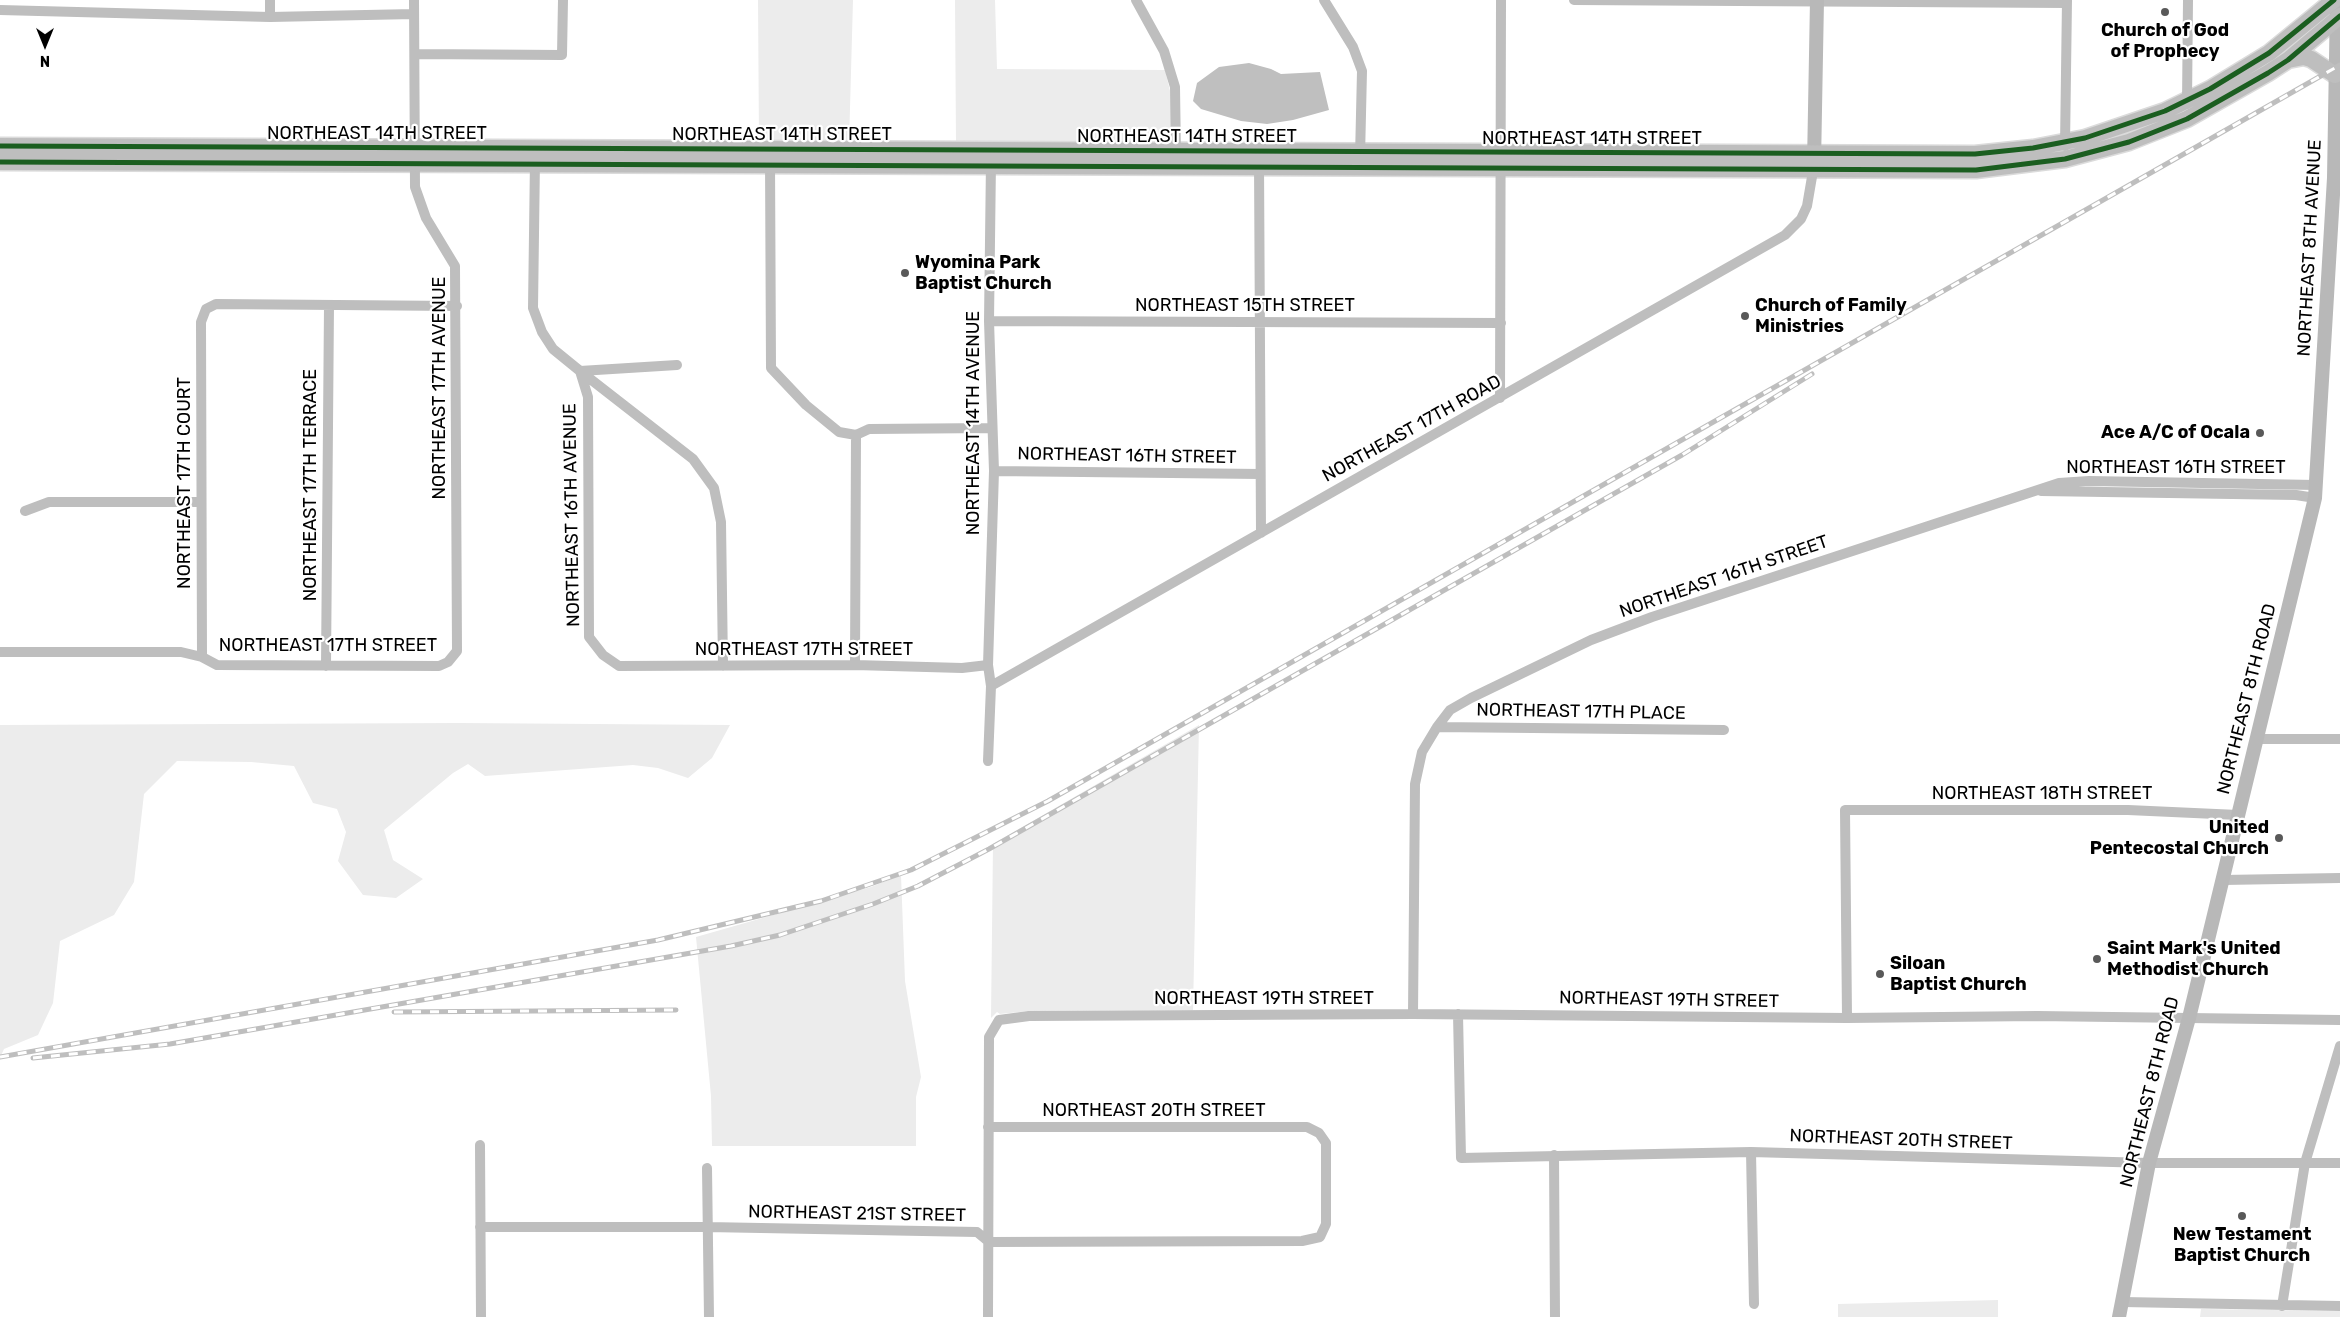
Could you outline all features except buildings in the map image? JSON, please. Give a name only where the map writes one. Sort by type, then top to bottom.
[{"type":"main road","name":"NORTHEAST 14TH STREET","points":[[1814,162],[1975,154],[2016,150],[2065,142],[2118,128],[2187,101],[2240,72],[2270,53],[2336,0]]},
{"type":"main road","name":"NORTHEAST 8TH AVENUE","points":[[2316,491],[2337,178],[2335,75],[2338,17],[2336,0]]},
{"type":"main road","points":[[1814,162],[1817,1]]},
{"type":"main road","name":"NORTHEAST 14TH STREET","points":[[0,162],[535,156],[770,149],[991,150],[1176,159],[1260,168],[1360,168],[1500,161],[1814,162],[1976,170],[2065,159],[2129,142],[2187,119],[2253,83],[2288,60],[2338,17]]},
{"type":"main road","points":[[2288,60],[2304,57],[2311,59],[2335,75]]},
{"type":"main road","name":"NORTHEAST 14TH STREET","points":[[0,146],[414,156]]},
{"type":"main road","name":"NORTHEAST 14TH STREET","points":[[535,156],[770,166],[991,167],[1176,159],[1259,151],[1360,152],[1500,161]]},
{"type":"main road","name":"NORTHEAST 8TH ROAD","points":[[2119,1317],[2149,1163],[2189,1018],[2258,739],[2316,491]]},
{"type":"street","points":[[270,0],[270,17]]},
{"type":"street","name":"NORTHEAST 17TH AVENUE","points":[[414,0],[415,187],[426,218],[455,266],[457,306],[457,651],[448,662]]},
{"type":"street","points":[[415,54],[562,55],[563,0]]},
{"type":"street","points":[[1136,0],[1164,51],[1176,87],[1176,159]]},
{"type":"street","points":[[1324,0],[1353,47],[1362,71],[1360,168]]},
{"type":"street","points":[[1500,398],[1501,0]]},
{"type":"street","points":[[1574,0],[2067,2],[2065,159]]},
{"type":"street","points":[[2187,119],[2188,0]]},
{"type":"street","points":[[0,10],[270,17],[414,14]]},
{"type":"street","points":[[770,149],[771,368],[806,405],[839,432],[856,435],[869,429],[992,428]]},
{"type":"street","name":"NORTHEAST 14TH AVENUE","points":[[988,665],[994,471],[989,321],[991,150]]},
{"type":"street","points":[[1259,151],[1262,323],[1261,533]]},
{"type":"street","points":[[535,156],[533,308],[542,332],[553,349],[693,459],[714,488],[721,522],[723,666]]},
{"type":"street","name":"NORTHEAST 17TH ROAD","points":[[991,686],[1786,235],[1801,219],[1807,206],[1814,162]]},
{"type":"street","name":"NORTHEAST 17TH COURT","points":[[202,657],[200,502],[201,322],[206,309],[216,304],[329,304]]},
{"type":"street","points":[[329,304],[457,306]]},
{"type":"street","name":"NORTHEAST 17TH TERRACE","points":[[326,666],[329,304]]},
{"type":"street","name":"NORTHEAST 15TH STREET","points":[[989,321],[1501,323]]},
{"type":"street","points":[[580,371],[677,365]]},
{"type":"street","name":"NORTHEAST 16TH AVENUE","points":[[580,371],[588,406],[589,637],[604,655]]},
{"type":"street","points":[[855,665],[856,435]]},
{"type":"street","name":"NORTHEAST 16TH STREET","points":[[994,471],[1260,474]]},
{"type":"street","points":[[2098,482],[2098,493]]},
{"type":"street","points":[[2139,494],[2140,482]]},
{"type":"street","name":"NORTHEAST 16TH STREET","points":[[1413,1014],[1414,784],[1422,752],[1450,710],[1598,637],[1717,595],[2059,483],[2140,482],[2217,489]]},
{"type":"street","name":"NORTHEAST 16TH STREET","points":[[2037,491],[2139,494],[2217,489],[2316,491]]},
{"type":"street","points":[[26,511],[49,502],[200,502]]},
{"type":"street","name":"NORTHEAST 17TH STREET","points":[[0,652],[181,652],[202,657],[217,665],[439,666],[448,662]]},
{"type":"street","name":"NORTHEAST 17TH STREET","points":[[604,655],[619,666],[855,665],[962,668],[988,665]]},
{"type":"street","points":[[988,665],[991,686],[988,761]]},
{"type":"street","name":"NORTHEAST 17TH PLACE","points":[[1437,727],[1724,730]]},
{"type":"street","points":[[2258,739],[2340,739]]},
{"type":"street","name":"NORTHEAST 18TH STREET","points":[[1847,1018],[1845,810],[2128,810],[2238,815]]},
{"type":"street","points":[[2222,880],[2340,878]]},
{"type":"street","name":"NORTHEAST 19TH STREET","points":[[988,1127],[989,1037],[999,1020],[1029,1016],[1458,1014],[1847,1018],[2037,1016],[2340,1020]]},
{"type":"street","name":"NORTHEAST 20TH STREET","points":[[1458,1014],[1461,1158],[1751,1152],[2149,1163],[2340,1163]]},
{"type":"street","points":[[2282,1306],[2305,1163],[2340,1046]]},
{"type":"street","points":[[988,1127],[988,1317]]},
{"type":"street","name":"NORTHEAST 20TH STREET","points":[[988,1127],[1307,1127],[1319,1133],[1326,1143],[1326,1224],[1320,1237]]},
{"type":"street","points":[[480,1145],[481,1317]]},
{"type":"street","points":[[1751,1152],[1754,1304]]},
{"type":"street","points":[[1554,1155],[1554,1317]]},
{"type":"street","points":[[707,1168],[708,1317]]},
{"type":"street","name":"NORTHEAST 21ST STREET","points":[[480,1226],[707,1227],[977,1232],[989,1242],[1302,1241],[1320,1237]]},
{"type":"street","points":[[2123,1302],[2340,1306]]},
{"type":"shaded area","points":[[758,0],[853,0],[849,144],[759,144]]},
{"type":"shaded area","points":[[955,0],[995,0],[997,69],[1165,70],[1171,95],[1171,146],[956,144]]},
{"type":"shaded area","points":[[1249,63],[1281,74],[1320,72],[1329,110],[1293,120],[1267,124],[1241,121],[1201,109],[1193,101],[1197,83],[1219,67]]},
{"type":"shaded area","points":[[459,723],[730,725],[712,758],[688,778],[658,768],[633,765],[485,776],[468,764],[453,773],[384,830],[393,860],[423,879],[396,898],[363,895],[338,861],[346,832],[337,809],[313,803],[294,766],[251,762],[177,761],[144,794],[134,882],[114,915],[60,941],[53,1003],[38,1035],[4,1049],[0,1058],[0,725]]},
{"type":"shaded area","points":[[1199,725],[1193,1010],[1029,1011],[1000,1014],[997,1012],[991,1018],[993,844]]},
{"type":"shaded area","points":[[901,875],[905,981],[921,1077],[916,1097],[916,1146],[712,1146],[711,1096],[696,937],[871,887]]},
{"type":"shaded area","points":[[1998,1300],[1998,1317],[1838,1317],[1838,1304]]},
{"type":"shaded area","points":[[2201,1309],[2340,1311],[2340,1317],[2200,1317]]},
{"type":"railway","points":[[0,1057],[658,940],[821,901],[911,870],[1048,801],[2340,65]]},
{"type":"railway","points":[[33,1058],[170,1044],[731,946],[780,935],[873,904],[918,886],[989,849],[1682,455],[1812,374]]},
{"type":"railway","points":[[394,1012],[676,1010]]},
{"type":"cycle path","points":[[0,146],[1975,154],[2033,148],[2085,138],[2165,111],[2210,89],[2269,53],[2334,0]]},
{"type":"cycle path","points":[[0,162],[1976,170],[2065,159],[2129,142],[2187,119],[2288,60],[2340,16]]},
{"type":"place","name":"Church of God of Prophecy","points":[[2165,12]]},
{"type":"place","name":"Wyomina Park Baptist Church","points":[[905,273]]},
{"type":"place","name":"Church of Family Ministries","points":[[1745,316]]},
{"type":"place","name":"Ace A/C of Ocala","points":[[2260,433]]},
{"type":"place","name":"United Pentecostal Church","points":[[2279,838]]},
{"type":"place","name":"Saint Mark's United Methodist Church","points":[[2097,959]]},
{"type":"place","name":"Siloan Baptist Church","points":[[1880,974]]},
{"type":"place","name":"New Testament Baptist Church","points":[[2242,1216]]}]
